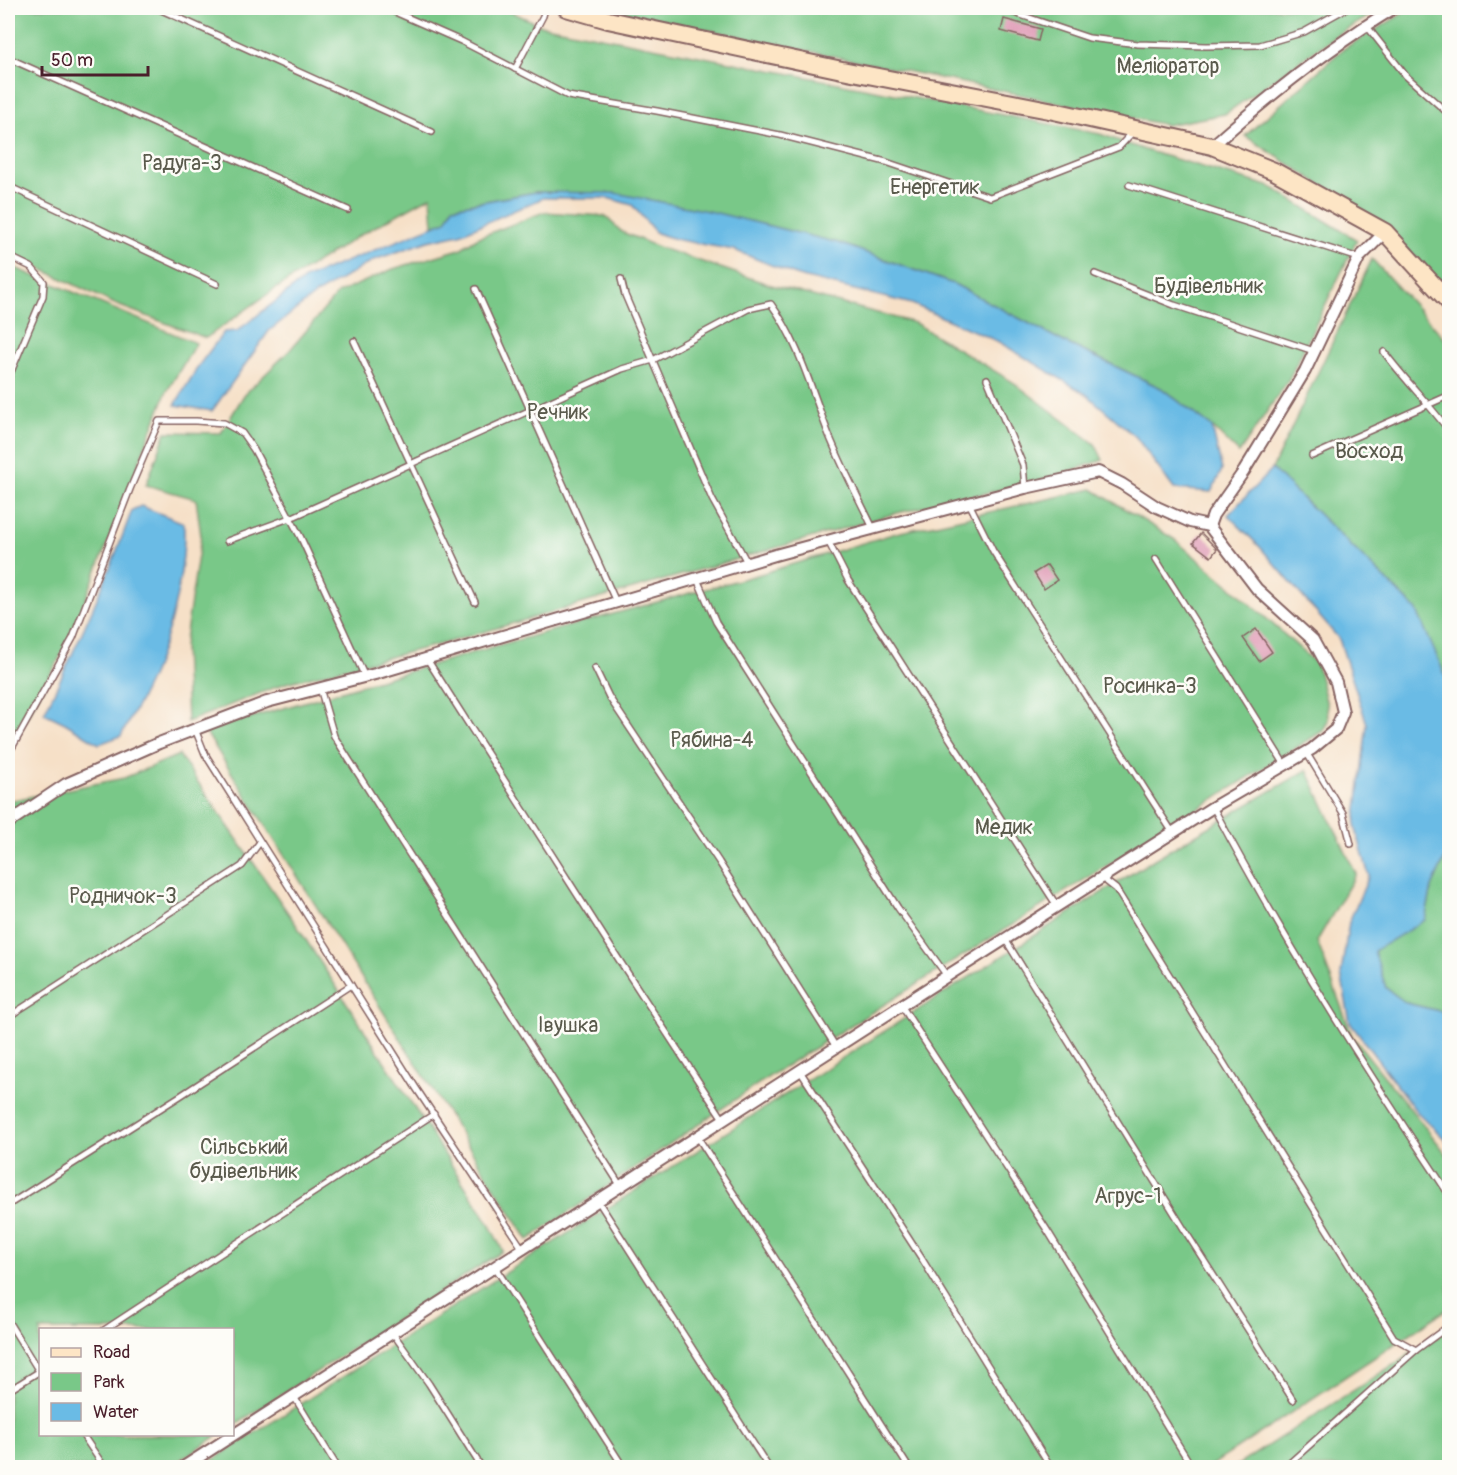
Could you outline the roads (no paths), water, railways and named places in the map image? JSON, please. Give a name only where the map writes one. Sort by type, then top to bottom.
[{"type":"street","points":[[566,8],[608,20],[1212,146],[1274,171],[1385,232],[1449,303]]},
{"type":"street","points":[[1212,146],[1260,102],[1366,25],[1394,8]]},
{"type":"street","points":[[1209,526],[1213,515],[1244,471],[1305,371],[1359,258],[1385,232]]},
{"type":"street","points":[[8,824],[66,784],[195,729],[267,702],[365,677],[828,541],[970,505],[1025,488],[1098,472],[1122,484],[1157,507],[1190,522],[1209,526],[1257,589],[1313,640],[1336,682],[1342,712],[1336,729],[1306,752],[1213,807],[946,976],[392,1331],[234,1436]]},
{"type":"street","points":[[189,1466],[233,1436]]},
{"type":"lane","points":[[157,8],[432,132]]},
{"type":"lane","points":[[386,8],[461,41],[568,96],[780,135],[886,162],[990,197],[1119,147],[1135,129]]},
{"type":"lane","points":[[515,69],[545,8]]},
{"type":"lane","points":[[1000,8],[1089,38],[1138,44],[1206,46],[1260,45],[1304,32],[1347,8]]},
{"type":"lane","points":[[1366,25],[1406,76],[1449,114]]},
{"type":"lane","points":[[8,58],[348,210]]},
{"type":"lane","points":[[1129,185],[1359,258]]},
{"type":"lane","points":[[8,186],[217,284]]},
{"type":"lane","points":[[8,256],[31,267],[44,282],[44,296],[8,379]]},
{"type":"lane","points":[[1095,274],[1174,305],[1314,351]]},
{"type":"lane","points":[[621,279],[625,295],[712,499],[748,564]]},
{"type":"lane","points":[[476,289],[616,603]]},
{"type":"lane","points":[[227,541],[290,518],[622,369],[653,360],[748,309],[771,304],[782,318],[793,342],[831,439],[873,529]]},
{"type":"lane","points":[[354,341],[475,602]]},
{"type":"lane","points":[[1384,352],[1408,384],[1428,403],[1449,432]]},
{"type":"lane","points":[[987,379],[1023,465],[1025,488]]},
{"type":"lane","points":[[1312,456],[1449,394]]},
{"type":"lane","points":[[8,754],[73,638],[130,489],[159,421],[196,420],[224,423],[242,433],[254,450],[301,538],[365,677]]},
{"type":"lane","points":[[970,505],[993,551],[1173,833]]},
{"type":"lane","points":[[828,541],[848,580],[1057,906]]},
{"type":"lane","points":[[1156,559],[1285,765]]},
{"type":"lane","points":[[697,579],[716,622],[898,908],[946,976]]},
{"type":"lane","points":[[427,659],[612,950],[723,1119]]},
{"type":"lane","points":[[595,668],[609,697],[719,862],[836,1047]]},
{"type":"lane","points":[[320,688],[334,736],[620,1185]]},
{"type":"lane","points":[[195,729],[205,754],[260,842],[522,1248]]},
{"type":"lane","points":[[1306,752],[1343,813],[1351,844]]},
{"type":"lane","points":[[1213,807],[1264,899],[1449,1197]]},
{"type":"lane","points":[[8,1017],[242,866],[260,842]]},
{"type":"lane","points":[[1102,878],[1116,889],[1394,1338],[1416,1350]]},
{"type":"lane","points":[[1005,939],[1187,1234],[1293,1400]]},
{"type":"lane","points":[[8,1205],[351,985]]},
{"type":"lane","points":[[901,1005],[1049,1233],[1189,1462]]},
{"type":"lane","points":[[800,1070],[922,1259],[1051,1467]]},
{"type":"lane","points":[[106,1328],[434,1114]]},
{"type":"lane","points":[[697,1136],[909,1467]]},
{"type":"lane","points":[[597,1200],[769,1467]]},
{"type":"lane","points":[[494,1266],[624,1467]]},
{"type":"lane","points":[[8,1321],[39,1370]]},
{"type":"lane","points":[[1284,1467],[1416,1350],[1449,1325]]},
{"type":"lane","points":[[392,1331],[482,1467]]},
{"type":"lane","points":[[8,1391],[39,1373]]},
{"type":"lane","points":[[294,1395],[338,1467]]},
{"type":"lane","points":[[83,1436],[105,1467]]},
{"type":"water","points":[[536,192],[615,193],[713,212],[839,243],[956,285],[1066,343],[1161,388],[1212,427],[1222,470],[1211,492],[1174,489],[1136,437],[1086,394],[999,342],[912,304],[798,276],[734,250],[679,240],[656,233],[632,205],[607,198],[543,198],[460,234],[428,241],[374,260],[316,294],[269,331],[212,411],[175,405],[199,365],[224,332],[237,331],[306,278],[446,221],[453,207]]},
{"type":"water","points":[[1272,469],[1416,609],[1449,684],[1449,849],[1432,887],[1425,920],[1374,951],[1386,988],[1406,1003],[1443,1012],[1449,1023],[1449,1143],[1416,1111],[1350,1023],[1341,974],[1349,922],[1369,876],[1355,826],[1367,724],[1339,639],[1260,547],[1228,515]]},
{"type":"water","points":[[141,506],[184,523],[181,575],[169,628],[146,689],[121,736],[99,744],[44,713],[91,613],[132,510]]},
{"type":"park label","name":"Меліоратор","points":[[1168,66]]},
{"type":"park label","name":"Радуга-3","points":[[182,163]]},
{"type":"park label","name":"Енергетик","points":[[935,187]]},
{"type":"park label","name":"Будівельник","points":[[1209,286]]},
{"type":"park label","name":"Речник","points":[[558,412]]},
{"type":"park label","name":"Восход","points":[[1369,451]]},
{"type":"park label","name":"Росинка-3","points":[[1150,686]]},
{"type":"park label","name":"Рябина-4","points":[[712,740]]},
{"type":"park label","name":"Медик","points":[[1004,827]]},
{"type":"park label","name":"Родничок-3","points":[[123,896]]},
{"type":"park label","name":"Івушка","points":[[568,1025]]},
{"type":"park label","name":"Сільський будівельник","points":[[244,1159]]},
{"type":"park label","name":"Агрус-1","points":[[1128,1196]]}]
